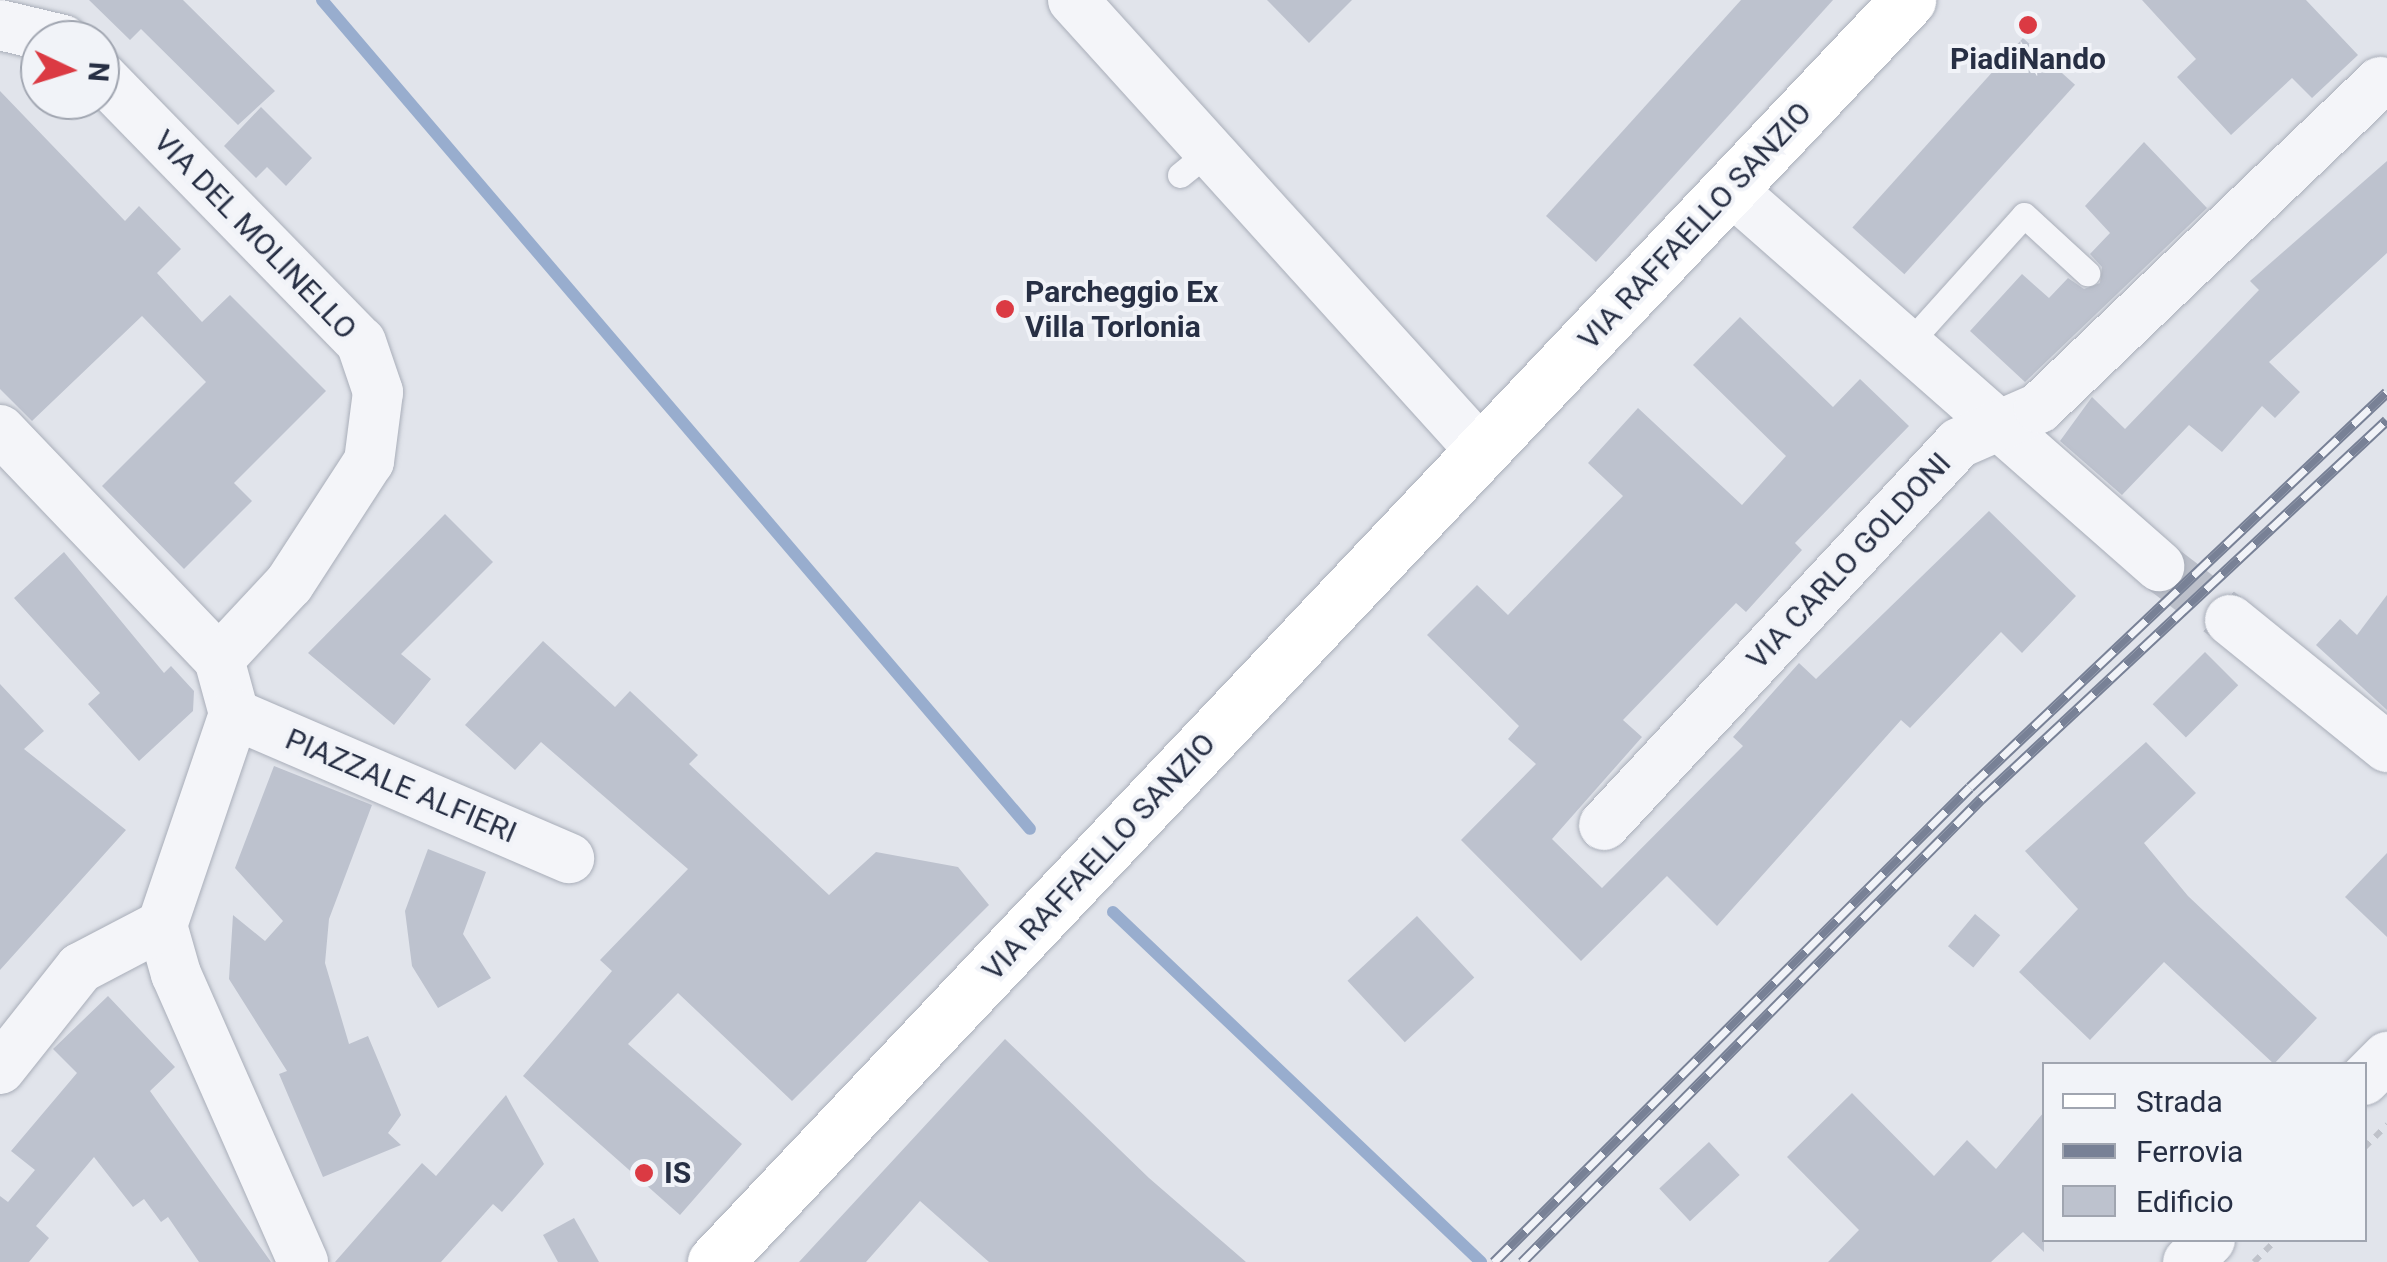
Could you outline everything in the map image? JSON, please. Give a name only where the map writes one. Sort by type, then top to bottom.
[{"type":"main road","name":"VIA RAFFAELLO SANZIO","points":[[715,1262],[1908,0]]},
{"type":"street","points":[[1073,0],[1195,163],[1482,452]]},
{"type":"street","name":"VIA CARLO GOLDONI","points":[[1604,825],[1958,443],[2038,408],[2380,82]]},
{"type":"street","name":"VIA DEL MOLINELLO","points":[[120,95],[361,342],[378,392],[369,461],[289,584],[218,658]]},
{"type":"street","points":[[1729,188],[2159,566]]},
{"type":"street","points":[[0,430],[218,658],[234,714],[162,924],[176,974],[303,1262]]},
{"type":"street","points":[[2230,620],[2387,747]]},
{"type":"street","name":"PIAZZALE ALFIERI","points":[[234,714],[569,858]]},
{"type":"street","points":[[0,1068],[80,968],[162,924]]},
{"type":"street","points":[[2367,1077],[2387,1057]]},
{"type":"street","points":[[2188,1262],[2208,1242]]},
{"type":"lane","points":[[1908,344],[2024,216],[2087,274]]},
{"type":"path","points":[[2367,1145],[2387,1125]]},
{"type":"path","points":[[2254,1262],[2274,1242]]},
{"type":"building","points":[[89,0],[183,0],[275,91],[238,125],[141,29],[130,40],[120,30],[120,20],[110,20]]},
{"type":"building","points":[[1267,0],[1352,0],[1309,43]]},
{"type":"building","points":[[1741,0],[1833,0],[1596,262],[1546,216]]},
{"type":"building","points":[[2142,0],[2306,0],[2358,55],[2312,98],[2292,78],[2231,135],[2177,77],[2196,59]]},
{"type":"building","points":[[2023,38],[2075,85],[1904,274],[1852,228]]},
{"type":"building","points":[[0,91],[20,112],[20,120],[28,120],[125,221],[139,206],[181,249],[157,273],[202,322],[230,295],[326,391],[234,483],[252,501],[184,569],[102,486],[206,382],[142,316],[32,421],[0,389]]},
{"type":"building","points":[[261,107],[312,158],[286,186],[267,167],[256,178],[224,146]]},
{"type":"building","points":[[2144,142],[2207,208],[2025,382],[1970,331],[2022,274],[2049,298],[2068,278],[2084,289],[2100,283],[2102,267],[2090,254],[2110,233],[2085,206]]},
{"type":"building","points":[[2387,161],[2387,253],[2269,362],[2300,392],[2275,418],[2262,406],[2222,452],[2189,425],[2122,495],[2060,441],[2092,397],[2125,429],[2259,290],[2250,281]]},
{"type":"building","points":[[1740,317],[1833,407],[1860,379],[1909,426],[1795,543],[1802,550],[1746,612],[1736,603],[1623,720],[1642,737],[1552,839],[1602,888],[1743,746],[1733,737],[1799,663],[1816,679],[1989,511],[2076,596],[2022,653],[2001,632],[1910,728],[1901,720],[1717,926],[1667,876],[1581,961],[1461,840],[1536,764],[1508,739],[1519,726],[1427,635],[1477,585],[1508,615],[1623,496],[1588,463],[1638,408],[1742,505],[1786,456],[1693,365]]},
{"type":"building","points":[[445,514],[493,562],[401,654],[431,679],[394,725],[308,653]]},
{"type":"building","points":[[64,552],[164,673],[171,666],[194,691],[193,711],[139,761],[88,704],[100,693],[14,598]]},
{"type":"building","points":[[2387,595],[2387,710],[2316,645],[2340,619],[2357,635]]},
{"type":"building","points":[[543,641],[615,707],[630,691],[698,755],[689,764],[829,895],[876,852],[958,867],[989,905],[792,1101],[678,993],[628,1044],[742,1144],[680,1215],[523,1076],[612,971],[600,960],[688,869],[541,742],[515,770],[465,725]]},
{"type":"building","points":[[2205,652],[2238,685],[2186,738],[2153,704]]},
{"type":"building","points":[[0,684],[44,731],[24,749],[126,830],[0,970]]},
{"type":"building","points":[[2146,742],[2196,793],[2144,843],[2188,896],[2317,1018],[2272,1062],[2164,962],[2090,1040],[2019,972],[2078,909],[2025,851]]},
{"type":"building","points":[[274,766],[372,805],[329,919],[325,963],[349,1044],[368,1036],[401,1115],[388,1133],[401,1145],[323,1177],[279,1074],[287,1071],[229,979],[233,915],[265,941],[283,921],[235,868]]},
{"type":"building","points":[[428,849],[486,872],[463,934],[491,978],[438,1008],[412,966],[405,911]]},
{"type":"building","points":[[2387,853],[2387,937],[2345,897]]},
{"type":"building","points":[[1975,914],[2000,935],[1973,967],[1948,946]]},
{"type":"building","points":[[1417,916],[1474,977],[1405,1042],[1348,981]]},
{"type":"building","points":[[108,996],[175,1067],[150,1091],[271,1262],[199,1262],[168,1217],[161,1222],[144,1199],[133,1207],[94,1157],[36,1226],[49,1238],[29,1262],[0,1262],[0,1196],[8,1202],[35,1170],[11,1151],[77,1073],[53,1049]]},
{"type":"building","points":[[1005,1039],[1149,1178],[1246,1262],[989,1262],[920,1201],[866,1262],[799,1262]]},
{"type":"building","points":[[1852,1093],[1934,1176],[1967,1140],[1996,1169],[2042,1114],[2044,1252],[2023,1232],[1991,1262],[1828,1262],[1859,1230],[1787,1157]]},
{"type":"building","points":[[506,1095],[544,1164],[502,1212],[493,1204],[441,1262],[335,1262],[422,1163],[436,1176]]},
{"type":"building","points":[[1709,1142],[1740,1175],[1690,1221],[1659,1188]]},
{"type":"building","points":[[574,1218],[599,1262],[558,1262],[543,1235]]},
{"type":"waterway","points":[[322,0],[1030,829]]},
{"type":"waterway","points":[[1113,912],[1481,1262]]},
{"type":"tunnel","points":[[2159,566],[2230,620]]},
{"type":"railway","points":[[1494,1262],[1970,787],[2387,392]]},
{"type":"railway","points":[[1522,1262],[1981,799],[2387,420]]},
{"type":"place","name":"PiadiNando","points":[[2028,25]]},
{"type":"place","name":"Parcheggio Ex Villa Torlonia","points":[[1005,309]]},
{"type":"place","name":"IS","points":[[644,1173]]}]
